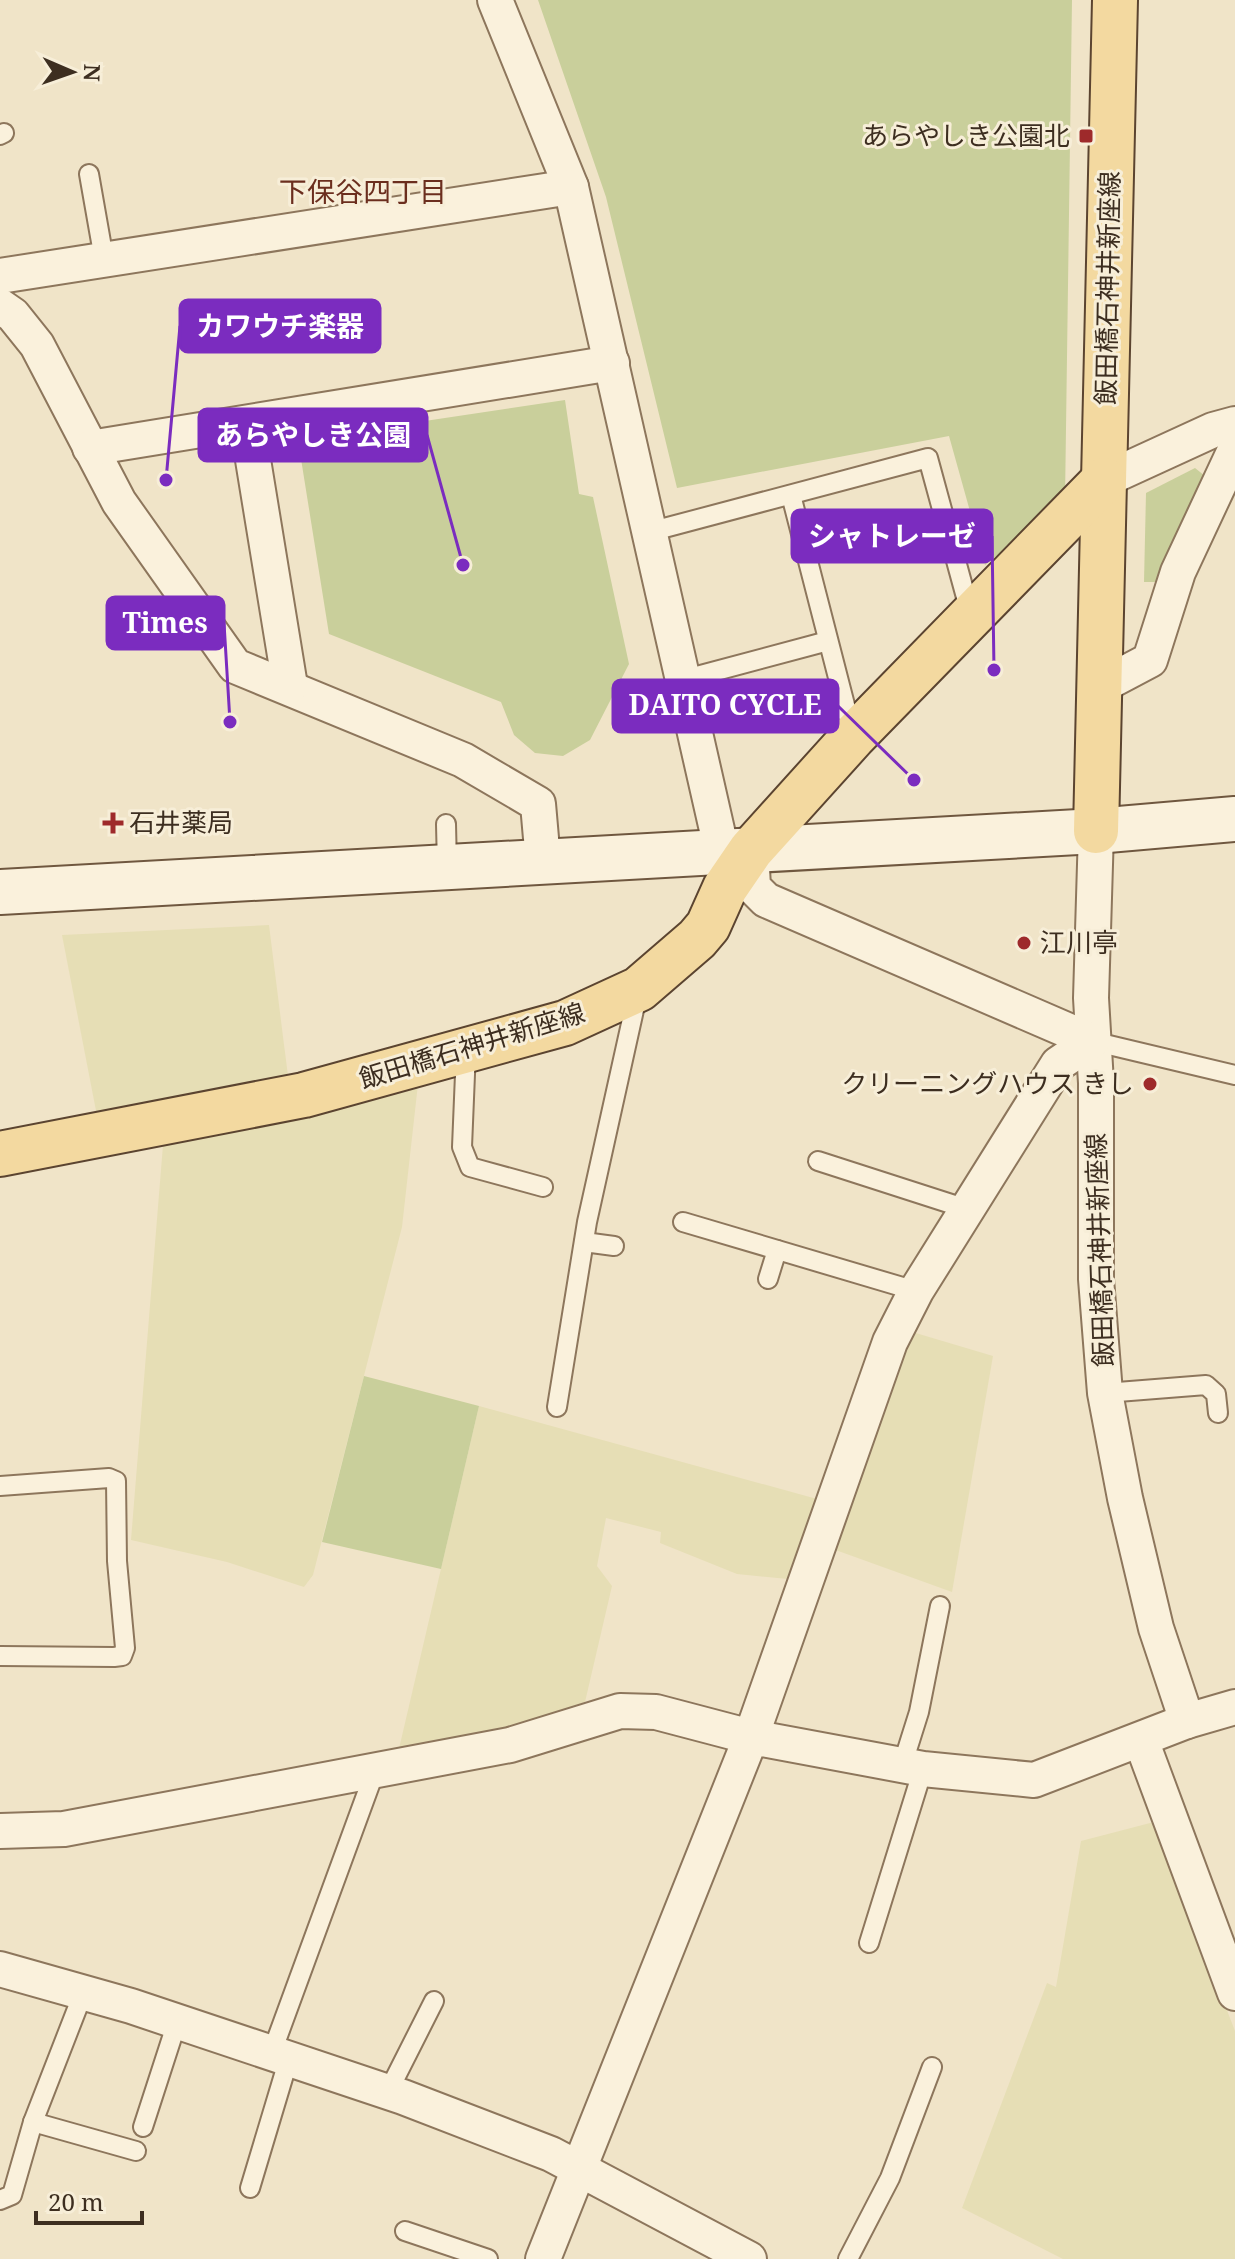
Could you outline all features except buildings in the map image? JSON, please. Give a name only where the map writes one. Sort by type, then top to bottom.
[{"type":"main road","name":"飯田橋石神井新座線","points":[[1096,831],[1115,0]]},
{"type":"main road","name":"飯田橋石神井新座線","points":[[0,1154],[304,1095],[565,1023],[639,989],[708,926],[737,851],[1104,480]]},
{"type":"street","points":[[495,0],[571,187],[682,680],[737,851],[753,887],[766,900],[1092,1041]]},
{"type":"street","points":[[0,276],[571,187]]},
{"type":"street","points":[[0,306],[13,315],[37,345],[119,502],[235,666],[290,686],[463,760],[538,804],[543,861]]},
{"type":"street","points":[[90,448],[612,363]]},
{"type":"street","points":[[247,423],[290,686]]},
{"type":"street","points":[[1104,480],[1201,435],[1235,424]]},
{"type":"street","points":[[1099,687],[1150,660],[1178,572],[1235,450]]},
{"type":"street","points":[[0,892],[1096,831],[1235,819]]},
{"type":"street","name":"飯田橋石神井新座線","points":[[1096,831],[1092,1041],[1096,1083],[1096,1279],[1105,1393],[1125,1498],[1156,1628],[1187,1721]]},
{"type":"street","points":[[543,2259],[751,1737],[890,1342],[916,1291],[1058,1064],[1092,1041]]},
{"type":"street","points":[[0,1831],[64,1829],[510,1745],[620,1711],[656,1712],[751,1737],[913,1768],[1034,1780],[1187,1721],[1235,1707]]},
{"type":"street","points":[[1141,1740],[1235,1993]]},
{"type":"street","points":[[0,1969],[84,1991],[388,2092],[578,2168],[749,2259]]},
{"type":"lane","points":[[89,174],[104,259]]},
{"type":"lane","points":[[649,532],[928,458],[970,615]]},
{"type":"lane","points":[[791,495],[853,737]]},
{"type":"lane","points":[[682,680],[828,641]]},
{"type":"lane","points":[[446,824],[447,867]]},
{"type":"lane","points":[[557,1407],[584,1242],[639,989]]},
{"type":"lane","points":[[1092,1041],[1235,1075]]},
{"type":"lane","points":[[466,1050],[462,1147],[465,1160],[470,1167],[543,1187]]},
{"type":"lane","points":[[818,1161],[967,1209]]},
{"type":"lane","points":[[683,1222],[916,1291]]},
{"type":"lane","points":[[584,1242],[614,1246]]},
{"type":"lane","points":[[768,1279],[777,1250]]},
{"type":"lane","points":[[1105,1393],[1206,1385],[1213,1388],[1218,1413]]},
{"type":"lane","points":[[0,1486],[109,1478],[116,1481],[117,1561],[125,1648],[122,1656],[114,1657],[0,1656]]},
{"type":"lane","points":[[869,1943],[913,1768],[919,1712],[940,1606]]},
{"type":"lane","points":[[250,2188],[280,2055],[375,1771]]},
{"type":"lane","points":[[0,2200],[12,2195],[33,2122],[84,1991]]},
{"type":"lane","points":[[388,2092],[434,2001]]},
{"type":"lane","points":[[143,2127],[177,2022]]},
{"type":"lane","points":[[848,2259],[890,2178],[932,2067]]},
{"type":"lane","points":[[33,2122],[136,2151]]},
{"type":"lane","points":[[405,2231],[488,2259]]},
{"type":"shaded area","points":[[269,925],[289,1084],[98,1121],[62,935]]},
{"type":"shaded area","points":[[418,1084],[402,1227],[313,1575],[304,1587],[227,1562],[131,1540],[163,1145],[271,1124]]},
{"type":"shaded area","points":[[909,1331],[993,1356],[952,1592],[830,1548]]},
{"type":"shaded area","points":[[479,1406],[817,1499],[788,1579],[737,1574],[660,1543],[661,1532],[606,1518],[597,1566],[612,1586],[585,1702],[504,1729],[398,1753]]},
{"type":"shaded area","points":[[1154,1822],[1235,2031],[1235,2259],[1063,2259],[962,2208],[1047,1983],[1056,1987],[1081,1841]]},
{"type":"green space","points":[[538,0],[1072,0],[1065,500],[985,565],[949,436],[677,488],[606,197]]},
{"type":"green space","points":[[565,400],[579,494],[593,497],[629,664],[590,740],[563,756],[535,753],[514,735],[501,702],[329,634],[298,440]]},
{"type":"green space","points":[[1195,468],[1210,480],[1162,582],[1144,582],[1146,493]]},
{"type":"green space","points":[[364,1376],[479,1406],[441,1569],[322,1542]]},
{"type":"place","name":"あらやしき公園北","points":[[1086,136]]},
{"type":"place","name":"カワウチ楽器","points":[[166,480]]},
{"type":"place","name":"あらやしき公園","points":[[463,565]]},
{"type":"place","name":"シャトレーゼ","points":[[994,670]]},
{"type":"place","name":"Times","points":[[230,722]]},
{"type":"place","name":"DAITO CYCLE","points":[[914,780]]},
{"type":"place","name":"石井薬局","points":[[113,823]]},
{"type":"place","name":"江川亭","points":[[1024,943]]},
{"type":"place","name":"クリーニングハウス きし","points":[[1150,1084]]},
{"type":"district","name":"下保谷四丁目","points":[[363,192]]}]
